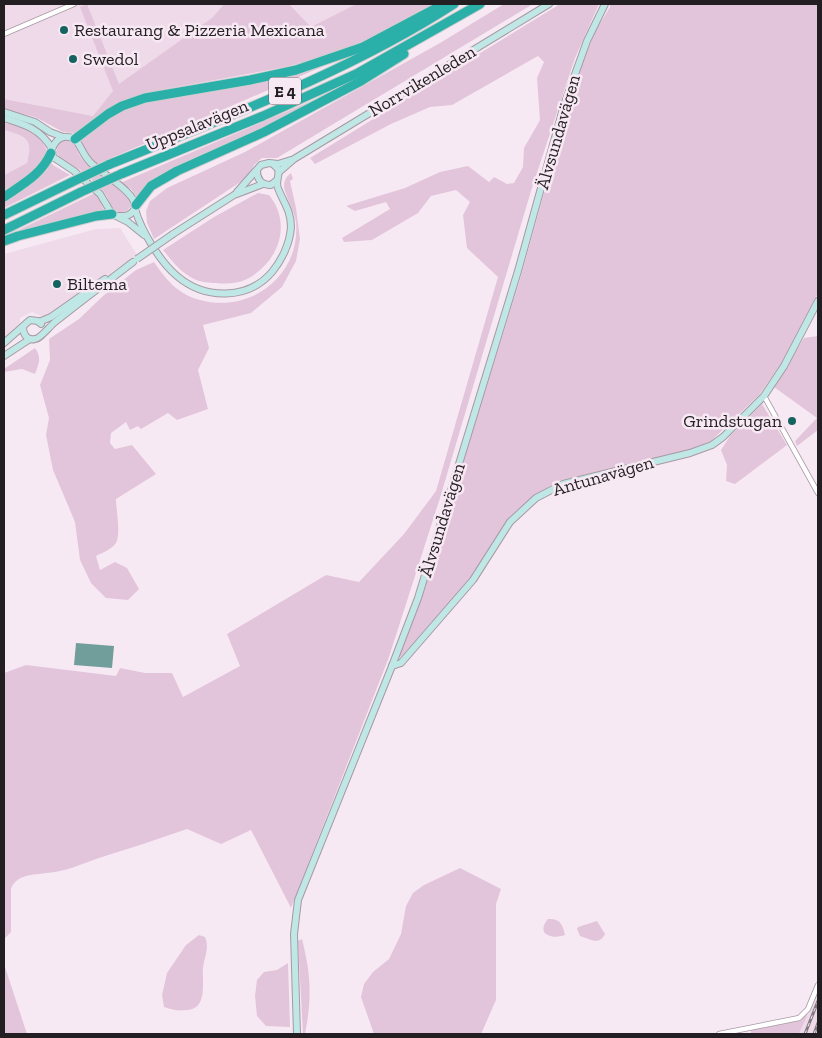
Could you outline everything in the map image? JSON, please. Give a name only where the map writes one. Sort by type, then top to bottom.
[{"type":"highway","points":[[75,139],[122,106],[145,98],[296,70],[363,47],[444,4]]},
{"type":"highway","name":"Uppsalavägen","points":[[4,216],[108,165],[257,104],[354,60],[429,20],[454,4]]},
{"type":"highway","name":"Uppsalavägen","points":[[4,230],[121,174],[264,116],[358,73],[480,4]]},
{"type":"highway","points":[[136,207],[151,186],[264,132],[361,81],[466,13]]},
{"type":"highway","points":[[4,197],[39,172],[46,164],[51,151]]},
{"type":"highway","points":[[4,241],[96,216],[114,215]]},
{"type":"street","points":[[4,34],[74,4]]},
{"type":"street","name":"Norrvikenleden","points":[[279,172],[294,159],[549,4]]},
{"type":"street","name":"Älvsundavägen","points":[[297,1034],[294,934],[298,900],[392,666],[421,588],[520,263],[564,105],[587,41],[605,4]]},
{"type":"street","points":[[4,112],[35,122],[50,132],[75,139],[90,162],[133,197],[150,241]]},
{"type":"street","points":[[4,118],[36,130],[44,137],[56,161],[74,171],[100,194],[114,215],[128,222],[150,241],[176,276],[191,286],[208,293],[240,292],[255,286],[267,277],[278,265],[291,228],[290,213],[277,187],[279,172],[273,164],[265,163],[234,195],[174,234],[135,260],[90,289],[51,317],[39,322],[30,320],[4,344]]},
{"type":"street","points":[[51,151],[56,142],[64,136]]},
{"type":"street","name":"Norrvikenleden","points":[[273,164],[294,159]]},
{"type":"street","points":[[257,171],[258,178],[284,200]]},
{"type":"street","points":[[234,195],[265,184],[271,185],[278,180]]},
{"type":"street","points":[[114,215],[125,216],[132,213],[136,207]]},
{"type":"street","points":[[4,356],[30,339],[38,338],[43,332],[135,260]]},
{"type":"street","name":"Antunavägen","points":[[392,666],[401,663],[459,598],[473,580],[510,522],[536,498],[563,484],[690,453],[712,445],[740,421],[764,396],[784,366],[818,300]]},
{"type":"street","points":[[39,322],[43,327],[43,332]]},
{"type":"street","points":[[23,327],[24,334],[30,339]]},
{"type":"street","points":[[764,396],[818,493]]},
{"type":"street","points":[[719,1034],[799,1018],[808,1009],[818,984]]},
{"type":"shaded area","points":[[4,4],[224,4],[212,18],[93,116],[4,99]]},
{"type":"shaded area","points":[[87,4],[119,84],[212,18],[224,4],[289,4],[311,27],[356,4],[435,4],[370,39],[318,58],[286,67],[160,90],[124,102],[75,133],[63,132],[35,117],[4,109],[4,99],[93,116],[113,91],[80,7]]},
{"type":"shaded area","points":[[289,4],[356,4],[311,27]]},
{"type":"shaded area","points":[[504,4],[533,4],[277,158],[262,158],[254,165],[248,177],[154,239],[147,223],[146,211],[150,201],[167,188],[245,152],[440,43]]},
{"type":"shaded area","points":[[560,4],[599,4],[575,58],[531,191],[440,498],[389,657],[291,908],[251,830],[221,844],[187,829],[66,869],[31,875],[17,880],[11,889],[11,932],[4,939],[4,673],[26,665],[116,676],[120,668],[145,673],[172,673],[183,697],[240,666],[227,634],[326,575],[359,582],[404,534],[436,491],[498,277],[467,248],[463,215],[470,202],[456,190],[431,196],[418,213],[372,240],[344,242],[342,238],[390,209],[386,202],[355,211],[346,206],[405,188],[440,172],[468,166],[489,182],[494,177],[507,184],[514,183],[523,167],[524,148],[540,120],[537,78],[544,62],[538,56],[452,105],[430,107],[391,124],[315,164],[310,158]]},
{"type":"shaded area","points":[[610,4],[818,4],[818,293],[782,362],[759,395],[711,441],[689,450],[558,481],[536,495],[514,513],[472,577],[401,657],[398,656],[420,600],[521,276],[576,78],[596,30]]},
{"type":"shaded area","points":[[333,62],[95,165],[86,155],[80,140],[109,118],[139,104],[297,73]]},
{"type":"shaded area","points":[[344,87],[264,128],[175,169],[138,198],[131,189],[120,183]]},
{"type":"shaded area","points":[[4,123],[25,128],[32,132],[42,141],[48,155],[33,173],[4,192],[4,175],[27,163],[29,144],[18,134],[4,130]]},
{"type":"shaded area","points":[[4,130],[19,134],[29,142],[31,150],[27,163],[4,175]]},
{"type":"shaded area","points":[[68,140],[75,146],[87,165],[129,196],[132,204],[128,210],[121,213],[117,211],[112,207],[105,193],[90,178],[58,155],[58,146]]},
{"type":"shaded area","points":[[51,161],[53,165],[70,175],[4,208],[4,201],[47,170]]},
{"type":"shaded area","points":[[291,173],[293,179],[290,181],[300,239],[296,261],[282,287],[251,313],[203,325],[209,348],[198,370],[208,409],[177,420],[168,413],[141,429],[138,426],[130,430],[126,422],[111,433],[110,443],[115,449],[132,445],[156,474],[116,499],[118,528],[116,543],[107,551],[96,556],[100,570],[115,562],[127,568],[139,589],[128,600],[106,598],[91,583],[80,560],[75,522],[53,470],[46,435],[49,418],[40,385],[50,360],[49,339],[79,319],[103,296],[136,270],[154,262],[174,286],[185,294],[200,300],[219,303],[237,301],[254,295],[269,286],[281,274],[290,259],[295,241],[296,222],[284,186],[286,178]]},
{"type":"shaded area","points":[[95,193],[104,210],[4,237]]},
{"type":"shaded area","points":[[258,193],[269,195],[276,206],[281,230],[279,242],[274,253],[258,272],[247,279],[228,283],[208,283],[196,280],[180,270],[163,250],[214,217]]},
{"type":"shaded area","points":[[120,228],[137,255],[49,315],[43,317],[32,312],[20,318],[20,323],[4,338],[4,254],[96,229]]},
{"type":"shaded area","points":[[818,336],[818,430],[797,446],[795,441],[817,418],[774,387],[804,338]]},
{"type":"shaded area","points":[[35,348],[39,364],[35,374],[22,369],[4,372],[4,369]]},
{"type":"shaded area","points":[[762,404],[787,445],[735,484],[726,481],[727,465],[721,450],[730,436]]},
{"type":"shaded area","points":[[76,643],[114,646],[112,668],[74,665]]},
{"type":"shaded area","points":[[460,868],[501,889],[496,904],[496,1000],[481,1034],[374,1034],[361,997],[364,984],[373,972],[389,959],[401,934],[406,906],[413,893],[424,885]]},
{"type":"shaded area","points":[[548,919],[558,921],[565,935],[555,937],[544,932],[544,924]]},
{"type":"shaded area","points":[[597,921],[605,934],[603,938],[594,941],[580,936],[578,927]]},
{"type":"shaded area","points":[[199,935],[205,937],[207,945],[201,1000],[194,1008],[187,1010],[164,1007],[162,995],[167,973],[186,945]]},
{"type":"shaded area","points":[[302,939],[310,986],[305,1034],[303,1034],[298,941]]},
{"type":"shaded area","points":[[288,963],[290,1027],[266,1026],[257,1016],[255,996],[257,980],[264,972],[277,970]]},
{"type":"shaded area","points":[[4,964],[27,1034],[4,1034]]},
{"type":"shaded area","points":[[818,989],[818,1034],[799,1034],[808,1014]]},
{"type":"shaded area","points":[[808,1014],[799,1034],[751,1034],[751,1030],[798,1021]]},
{"type":"railway","points":[[805,1034],[818,1001]]},
{"type":"railway","points":[[814,1034],[818,1023]]},
{"type":"place","name":"Restaurang & Pizzeria Mexicana","points":[[64,30]]},
{"type":"place","name":"Swedol","points":[[73,59]]},
{"type":"place","name":"Biltema","points":[[57,284]]},
{"type":"place","name":"Grindstugan","points":[[792,421]]}]
